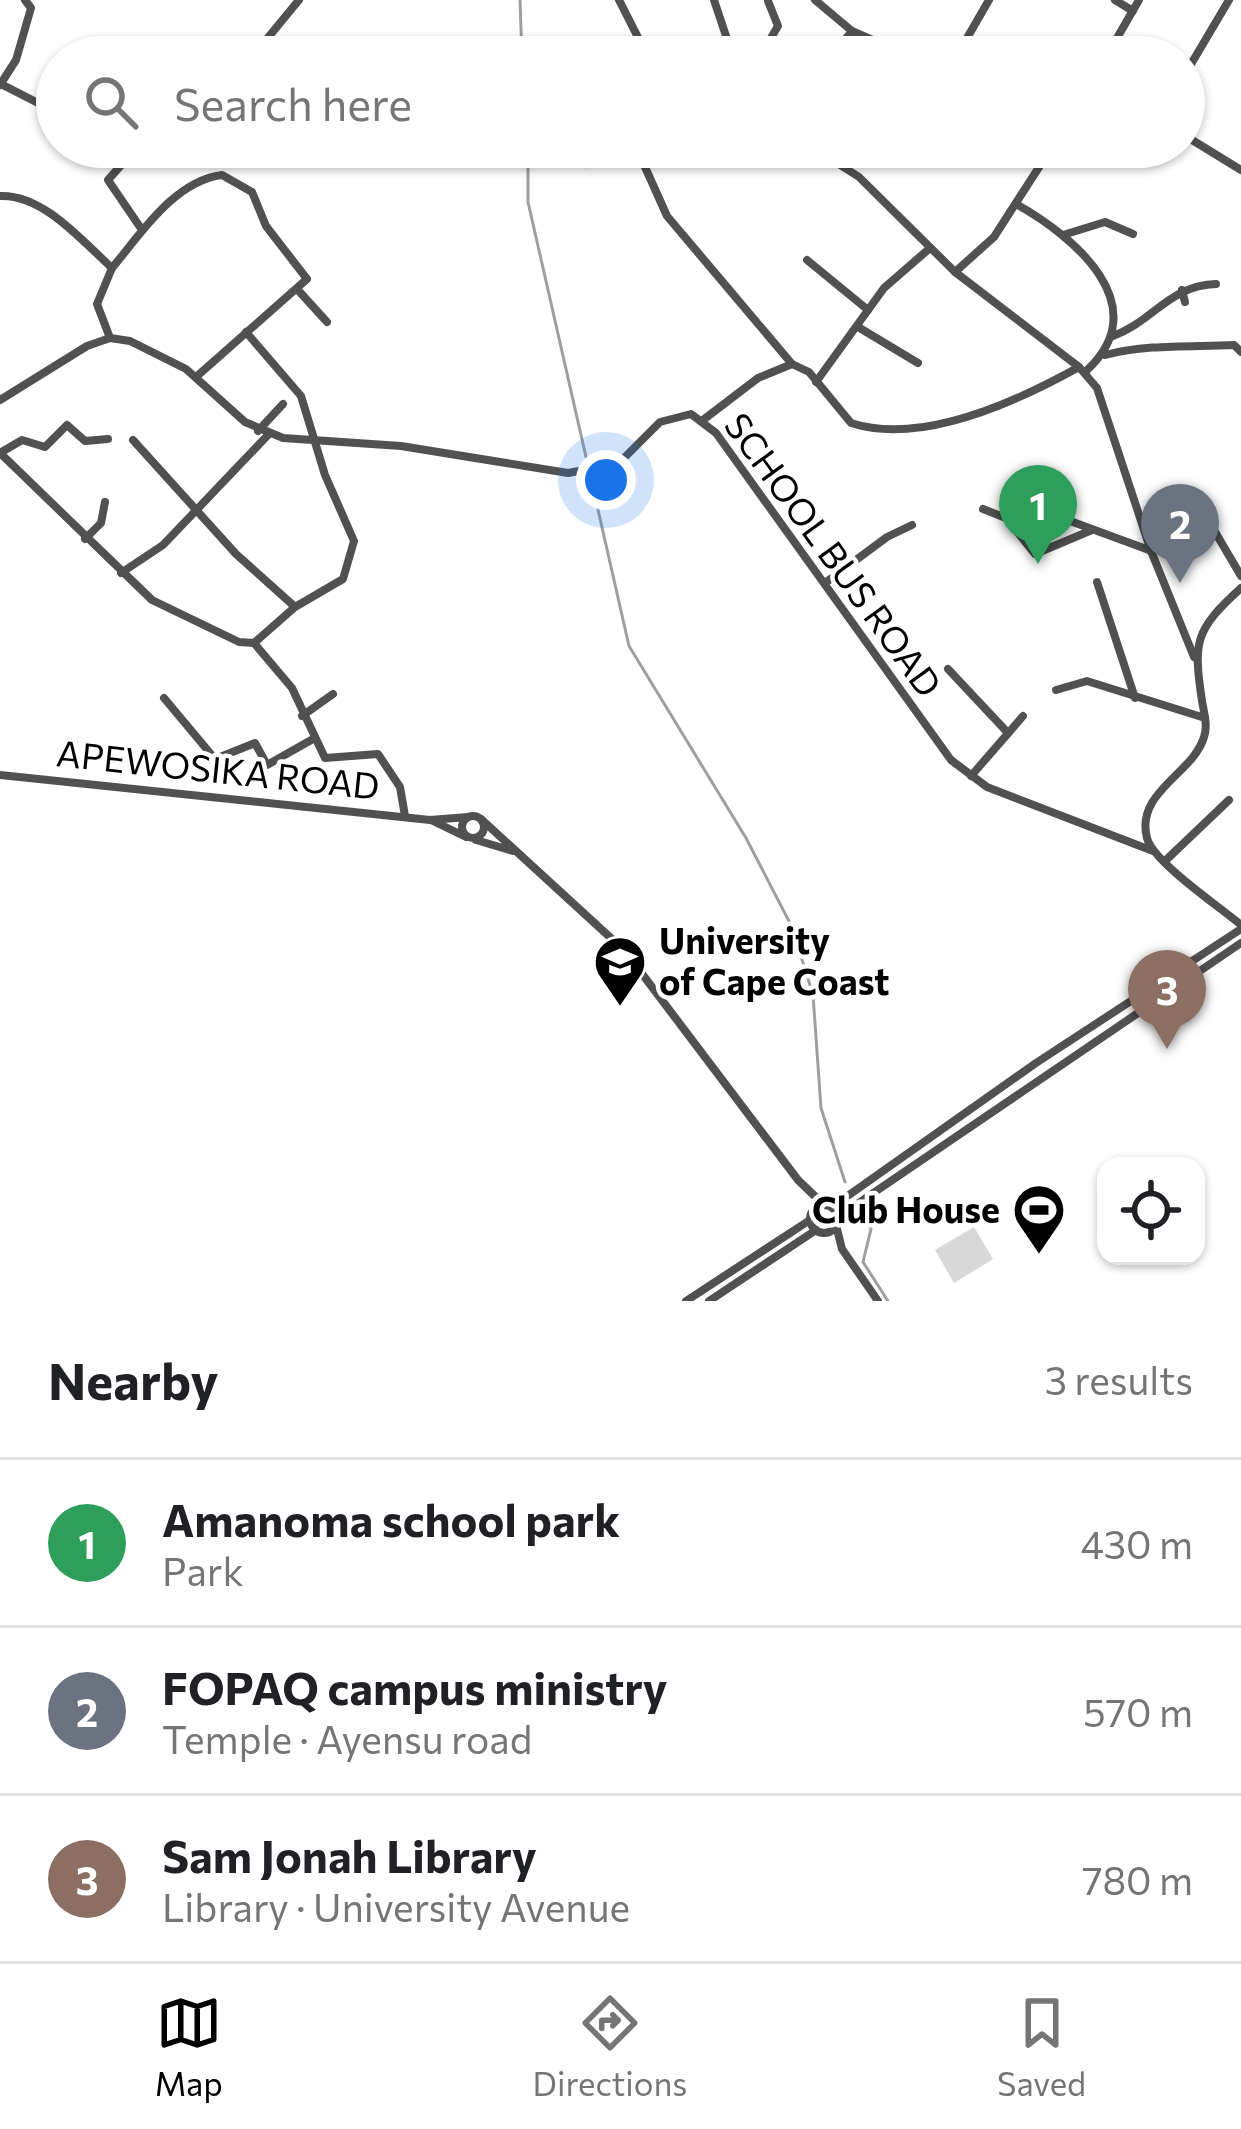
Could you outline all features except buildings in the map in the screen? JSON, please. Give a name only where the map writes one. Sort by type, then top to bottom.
[{"type":"street","points":[[25,0],[31,8],[28,28],[0,84],[36,102]]},
{"type":"street","points":[[269,36],[299,0]]},
{"type":"street","points":[[619,0],[637,36]]},
{"type":"street","points":[[714,0],[726,36]]},
{"type":"street","points":[[815,0],[864,36]]},
{"type":"street","points":[[968,36],[989,0]]},
{"type":"street","points":[[1115,0],[1133,11]]},
{"type":"street","points":[[1118,36],[1139,0]]},
{"type":"street","points":[[1205,41],[1229,0]]},
{"type":"street","points":[[768,1],[778,26],[772,36]]},
{"type":"street","points":[[849,36],[853,31]]},
{"type":"street","points":[[1205,148],[1241,170]]},
{"type":"street","points":[[119,168],[108,180],[140,227]]},
{"type":"street","points":[[645,168],[667,216],[792,364],[816,382],[851,423],[901,428],[976,412],[1082,369],[1103,355],[1133,348],[1234,345],[1241,352]]},
{"type":"street","points":[[845,168],[955,272],[1082,369],[1097,388],[1150,551],[1194,657],[1205,718],[1203,741],[1157,794],[1150,810],[1146,827],[1153,851]]},
{"type":"street","points":[[955,272],[994,237],[1039,168]]},
{"type":"street","points":[[110,338],[97,298],[140,227],[208,177],[230,178],[252,193],[266,226],[306,270],[307,279],[196,377]]},
{"type":"street","points":[[0,196],[24,198],[40,208],[112,268]]},
{"type":"street","points":[[1016,204],[1063,235],[1096,268],[1112,297],[1111,336],[1103,355]]},
{"type":"street","points":[[1063,235],[1105,222],[1132,234]]},
{"type":"street","points":[[816,382],[868,310],[930,248]]},
{"type":"street","points":[[807,260],[868,310]]},
{"type":"street","points":[[1111,336],[1140,326],[1160,302],[1182,290],[1216,284]]},
{"type":"street","points":[[297,289],[327,322]]},
{"type":"street","points":[[1182,290],[1185,302]]},
{"type":"street","points":[[858,327],[918,363]]},
{"type":"street","points":[[108,440],[94,444],[67,425],[45,447],[22,440],[0,453],[121,573],[166,609],[239,643],[254,643],[295,607],[343,579],[354,541],[315,440],[291,380],[245,332]]},
{"type":"street","points":[[0,400],[88,346],[110,338],[140,345],[196,377],[263,433]]},
{"type":"street","points":[[703,420],[758,378],[792,364]]},
{"type":"street","points":[[121,573],[163,545],[198,511],[283,404]]},
{"type":"street","name":"SCHOOL BUS ROAD","points":[[263,433],[588,471],[623,461],[670,416],[691,413],[703,420],[825,583],[914,716],[971,776],[1153,851],[1241,927]]},
{"type":"street","points":[[133,440],[295,607]]},
{"type":"street","points":[[86,539],[100,523],[105,502]]},
{"type":"street","points":[[1198,503],[1241,576]]},
{"type":"street","points":[[983,509],[1006,518],[1036,554],[1092,530]]},
{"type":"street","points":[[1042,511],[1150,551]]},
{"type":"street","points":[[825,583],[887,536],[911,526]]},
{"type":"street","points":[[1097,582],[1135,698]]},
{"type":"street","points":[[1194,657],[1218,609],[1241,588]]},
{"type":"street","points":[[254,643],[292,688],[328,761],[378,754],[398,783],[405,816]]},
{"type":"street","points":[[948,668],[1009,733]]},
{"type":"street","points":[[1056,690],[1087,681],[1205,718]]},
{"type":"street","points":[[302,716],[333,694]]},
{"type":"street","points":[[164,698],[215,759],[255,743],[268,765],[314,739]]},
{"type":"street","points":[[971,776],[1023,716]]},
{"type":"street","name":"APEWOSIKA ROAD","points":[[0,775],[430,820],[481,819],[624,950],[797,1180],[837,1221],[842,1249]]},
{"type":"street","points":[[1165,861],[1229,800]]},
{"type":"street","points":[[468,817],[462,827],[470,838],[484,831],[481,819]]},
{"type":"street","name":"APEWOSIKA ROAD","points":[[430,820],[520,854]]},
{"type":"street","points":[[686,1301],[1241,927]]},
{"type":"street","points":[[827,1232],[1241,943]]},
{"type":"street","points":[[810,1220],[816,1230]]},
{"type":"street","points":[[710,1301],[816,1230],[827,1232],[842,1249],[878,1301]]},
{"type":"shaded area","points":[[974,1227],[993,1259],[954,1283],[935,1250]]},
{"type":"waterway","points":[[520,0],[521,36]]},
{"type":"waterway","points":[[528,168],[528,202],[629,646],[746,838],[792,927],[813,995],[821,1108],[845,1182]]},
{"type":"waterway","points":[[860,1211],[871,1229],[863,1262],[888,1301]]},
{"type":"place","name":"Amanoma school park","points":[[1038,564]]},
{"type":"place","name":"FOPAQ campus ministry","points":[[1180,583]]},
{"type":"place","name":"University of Cape Coast","points":[[620,1008]]},
{"type":"place","name":"Sam Jonah Library","points":[[1167,1049]]},
{"type":"place","name":"Club House","points":[[1039,1256]]}]
